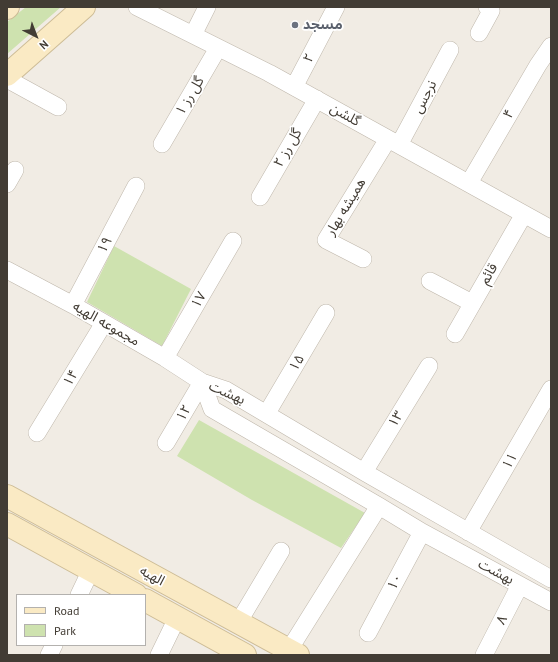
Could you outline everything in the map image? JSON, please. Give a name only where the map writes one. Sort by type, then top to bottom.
[{"type":"street","points":[[7,75],[84,7]]},
{"type":"street","name":"گلشن","points":[[137,7],[317,99],[551,229]]},
{"type":"street","points":[[193,35],[207,7]]},
{"type":"street","name":"۲","points":[[294,87],[336,7]]},
{"type":"street","points":[[479,33],[491,11],[487,7]]},
{"type":"street","name":"۴","points":[[469,183],[538,65],[551,46]]},
{"type":"street","name":"گل رز ۱","points":[[162,144],[218,48]]},
{"type":"street","name":"نرجس","points":[[394,142],[450,50]]},
{"type":"street","points":[[7,79],[58,107]]},
{"type":"street","name":"گل رز ۲","points":[[260,197],[317,99]]},
{"type":"street","name":"همیشه بهار","points":[[363,259],[326,240],[394,142]]},
{"type":"street","name":"۱۹","points":[[73,305],[136,186]]},
{"type":"street","name":"قائم","points":[[455,334],[524,214]]},
{"type":"street","name":"۱۷","points":[[165,358],[232,241]]},
{"type":"street","name":"مجموعه الهیه","points":[[7,270],[73,305],[165,358],[202,382]]},
{"type":"street","points":[[430,281],[472,303]]},
{"type":"street","name":"۱۵","points":[[267,413],[326,312]]},
{"type":"street","name":"۱۴","points":[[37,433],[104,323]]},
{"type":"street","name":"۱۳","points":[[364,472],[429,366]]},
{"type":"street","name":"بهشت","points":[[202,382],[226,390],[267,413],[364,472],[551,579]]},
{"type":"street","name":"بهشت","points":[[202,382],[212,409],[422,532],[551,602]]},
{"type":"street","name":"۱۲","points":[[166,444],[202,382]]},
{"type":"street","name":"۱۱","points":[[468,532],[551,389]]},
{"type":"street","name":"الهیه","points":[[7,496],[293,653]]},
{"type":"street","points":[[293,653],[379,506]]},
{"type":"street","name":"الهیه","points":[[7,524],[134,594]]},
{"type":"street","name":"۱۰","points":[[368,633],[422,532]]},
{"type":"street","points":[[238,622],[281,551]]},
{"type":"street","points":[[79,594],[91,570]]},
{"type":"street","name":"۸","points":[[484,655],[520,585]]},
{"type":"street","name":"الهیه","points":[[146,601],[235,653]]},
{"type":"street","points":[[159,655],[177,618]]},
{"type":"street","points":[[49,655],[54,646]]},
{"type":"green space","points":[[26,7],[61,7],[7,54],[7,22]]},
{"type":"green space","points":[[114,246],[191,289],[162,346],[87,302]]},
{"type":"green space","points":[[199,420],[365,513],[341,548],[252,500],[177,456]]},
{"type":"place","name":"مسجد","points":[[295,25]]}]
